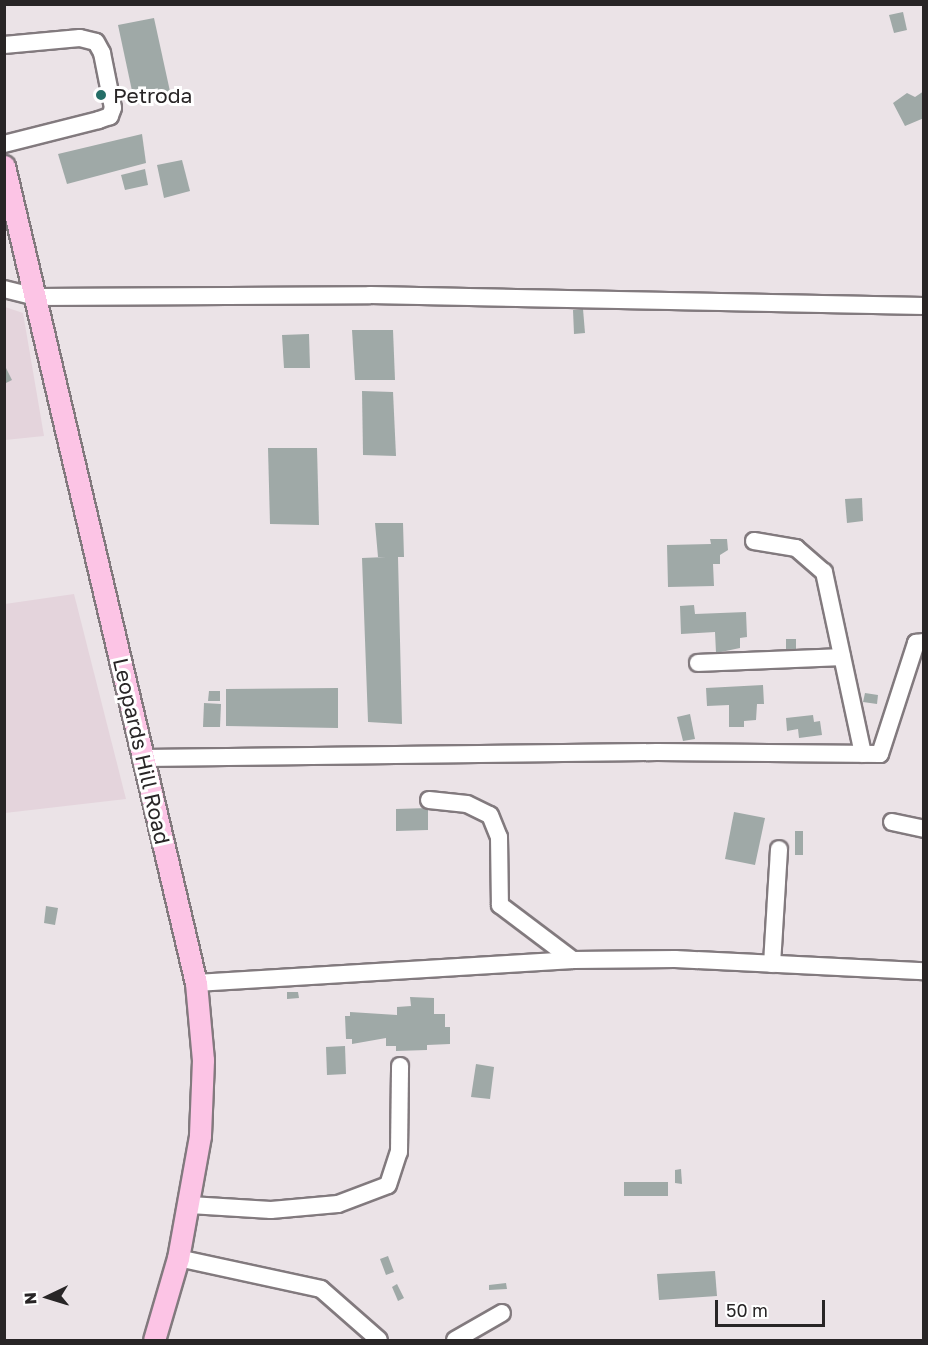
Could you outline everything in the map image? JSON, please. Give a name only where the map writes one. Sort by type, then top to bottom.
[{"type":"main road","name":"Leopards Hill Road","points":[[4,166],[196,983],[203,1071],[200,1136],[190,1204],[178,1258],[154,1341]]},
{"type":"street","points":[[4,45],[80,38],[96,42],[102,53],[113,108],[110,116],[99,120],[4,144]]},
{"type":"street","points":[[4,289],[36,297],[370,295],[924,306]]},
{"type":"street","points":[[754,541],[796,548],[824,572],[863,754]]},
{"type":"street","points":[[144,758],[657,752],[880,754],[916,643],[924,642]]},
{"type":"street","points":[[698,663],[842,657]]},
{"type":"street","points":[[429,800],[467,804],[490,815],[499,837],[500,905],[573,960]]},
{"type":"street","points":[[892,822],[924,829]]},
{"type":"street","points":[[772,964],[779,849]]},
{"type":"street","points":[[196,983],[573,960],[772,964],[924,971]]},
{"type":"street","points":[[190,1204],[271,1210],[338,1204],[388,1185],[399,1152],[400,1066]]},
{"type":"street","points":[[178,1258],[321,1289],[379,1341]]},
{"type":"street","points":[[455,1341],[502,1313]]},
{"type":"shaded area","points":[[5,307],[23,313],[44,436],[5,440]]},
{"type":"shaded area","points":[[74,594],[126,799],[5,813],[5,604]]},
{"type":"building","points":[[903,12],[907,30],[894,33],[889,15]]},
{"type":"building","points":[[154,18],[171,96],[135,105],[118,25]]},
{"type":"building","points":[[924,91],[924,118],[905,126],[893,103],[907,93],[915,97]]},
{"type":"building","points":[[142,134],[146,163],[67,184],[58,154]]},
{"type":"building","points":[[182,160],[190,191],[164,198],[157,165]]},
{"type":"building","points":[[145,169],[148,185],[125,190],[121,175]]},
{"type":"building","points":[[583,309],[585,333],[574,334],[573,310]]},
{"type":"building","points":[[352,330],[393,330],[395,380],[355,380]]},
{"type":"building","points":[[309,334],[310,368],[284,368],[282,335]]},
{"type":"building","points":[[4,364],[12,380],[4,384]]},
{"type":"building","points":[[362,391],[393,392],[396,456],[363,455]]},
{"type":"building","points":[[268,448],[317,448],[319,525],[270,524]]},
{"type":"building","points":[[862,498],[863,521],[847,523],[845,499]]},
{"type":"building","points":[[375,523],[403,523],[404,557],[398,557],[402,724],[368,722],[362,558],[386,557],[378,557]]},
{"type":"building","points":[[710,539],[727,539],[728,550],[720,555],[720,564],[713,564],[714,586],[668,587],[667,545],[711,544]]},
{"type":"building","points":[[694,605],[695,614],[746,612],[747,637],[740,638],[740,648],[716,653],[715,632],[681,634],[680,606]]},
{"type":"building","points":[[786,639],[796,639],[796,653],[786,653]]},
{"type":"building","points":[[763,685],[764,704],[757,704],[756,720],[744,721],[744,727],[729,727],[729,705],[707,706],[706,688]]},
{"type":"building","points":[[338,688],[338,728],[226,726],[226,689]]},
{"type":"building","points":[[209,691],[220,691],[220,701],[208,701]]},
{"type":"building","points":[[865,693],[878,695],[877,704],[863,702]]},
{"type":"building","points":[[204,703],[221,704],[220,727],[203,727]]},
{"type":"building","points":[[690,714],[695,739],[683,741],[677,717]]},
{"type":"building","points":[[813,715],[814,722],[820,721],[822,735],[799,738],[798,729],[787,731],[786,718]]},
{"type":"building","points":[[428,808],[428,830],[396,831],[396,809]]},
{"type":"building","points":[[734,812],[765,818],[755,865],[725,859]]},
{"type":"building","points":[[795,831],[803,831],[803,855],[795,855]]},
{"type":"building","points":[[46,906],[58,908],[55,925],[44,923]]},
{"type":"building","points":[[287,992],[298,992],[299,998],[287,999]]},
{"type":"building","points":[[410,997],[434,998],[434,1014],[445,1014],[445,1027],[450,1027],[450,1044],[427,1045],[427,1050],[396,1051],[396,1046],[386,1046],[386,1038],[352,1044],[352,1039],[346,1039],[345,1016],[350,1016],[350,1012],[397,1015],[397,1007],[411,1006]]},
{"type":"building","points":[[345,1046],[346,1074],[327,1075],[326,1047]]},
{"type":"building","points":[[476,1064],[494,1067],[490,1099],[471,1097]]},
{"type":"building","points":[[681,1169],[682,1184],[675,1183],[675,1170]]},
{"type":"building","points":[[624,1182],[668,1182],[668,1196],[624,1196]]},
{"type":"building","points":[[388,1256],[394,1272],[386,1275],[380,1259]]},
{"type":"building","points":[[715,1271],[717,1296],[659,1300],[657,1274]]},
{"type":"building","points":[[506,1283],[507,1289],[489,1290],[489,1285]]},
{"type":"building","points":[[397,1284],[404,1298],[398,1301],[392,1287]]},
{"type":"place","name":"Petroda","points":[[101,95]]}]
